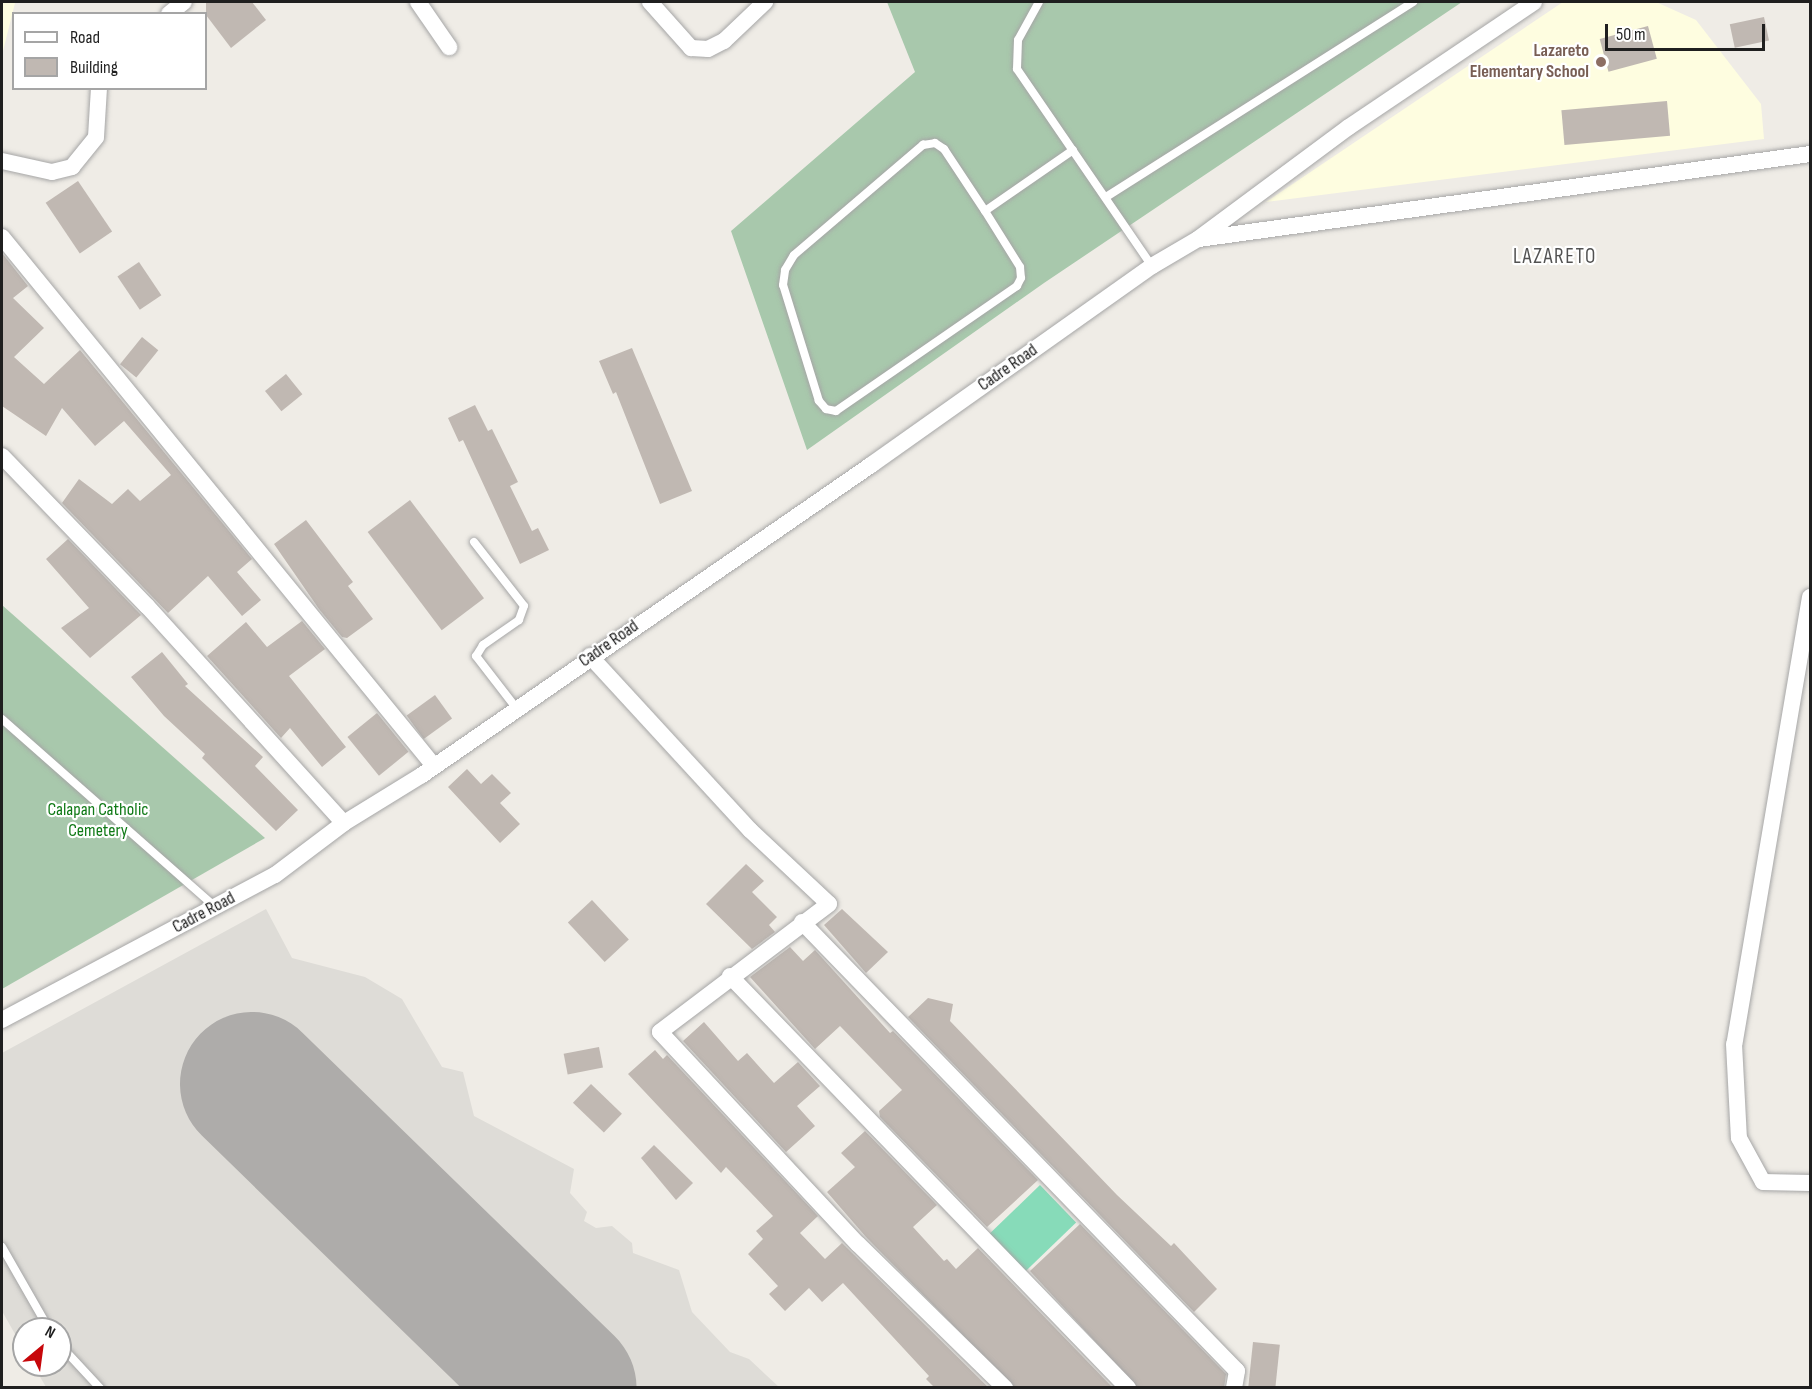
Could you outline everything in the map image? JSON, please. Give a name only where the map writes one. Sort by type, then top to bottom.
[{"type":"street","points":[[172,12],[184,2]]},
{"type":"street","points":[[418,2],[449,47]]},
{"type":"street","points":[[650,2],[691,48],[708,49],[723,41],[765,2]]},
{"type":"street","name":"Cadre Road","points":[[2,1020],[275,875],[344,823],[517,710],[590,656],[871,465],[1152,266],[1198,239],[1349,128],[1534,2]]},
{"type":"street","points":[[2,161],[52,172],[72,167],[96,137],[99,90]]},
{"type":"street","points":[[1198,239],[1810,154]]},
{"type":"street","points":[[2,237],[434,766]]},
{"type":"street","points":[[2,456],[147,606],[344,823]]},
{"type":"street","points":[[1810,597],[1734,1044],[1738,1138],[1763,1182],[1810,1183]]},
{"type":"street","points":[[590,656],[750,830],[829,904],[730,976],[660,1032],[858,1244],[1005,1388]]},
{"type":"street","points":[[802,922],[1237,1371],[1234,1388]]},
{"type":"street","points":[[730,976],[1128,1388]]},
{"type":"lane","points":[[1039,2],[1018,40],[1017,69],[1152,266]]},
{"type":"lane","points":[[1106,197],[1413,2]]},
{"type":"lane","points":[[934,143],[944,149],[985,211],[1020,267],[1021,278],[1017,286],[836,411],[826,409],[819,401],[783,285],[785,270],[794,255],[923,145],[934,143]]},
{"type":"lane","points":[[985,211],[1073,150]]},
{"type":"lane","points":[[474,542],[524,606],[519,620],[483,645],[476,656],[517,710]]},
{"type":"lane","points":[[2,719],[215,907]]},
{"type":"lane","points":[[2,1247],[42,1317]]},
{"type":"lane","points":[[72,1358],[100,1388]]},
{"type":"shaded area","points":[[2,2],[15,3],[12,12],[2,55]]},
{"type":"shaded area","name":"Lazareto Elementary School","points":[[1563,2],[1656,2],[1696,20],[1761,104],[1764,139],[1266,202]]},
{"type":"shaded area","points":[[266,909],[292,958],[365,977],[402,999],[442,1067],[463,1072],[474,1116],[574,1169],[570,1193],[587,1212],[584,1221],[596,1228],[612,1226],[632,1243],[633,1253],[679,1270],[692,1312],[730,1352],[749,1359],[779,1387],[46,1387],[40,1377],[72,1377],[72,1317],[12,1317],[12,1329],[2,1311],[2,1053]]},
{"type":"green space","points":[[887,2],[1462,2],[1044,283],[807,450],[731,231],[915,72]]},
{"type":"green space","name":"Calapan Catholic Cemetery","points":[[2,605],[265,838],[2,989]]},
{"type":"green space","points":[[1040,1185],[1076,1222],[1024,1272],[988,1235]]},
{"type":"building","points":[[206,2],[252,2],[266,20],[231,48],[206,12]]},
{"type":"building","points":[[1764,17],[1769,40],[1735,48],[1730,24]]},
{"type":"building","points":[[1648,26],[1657,59],[1609,72],[1600,39]]},
{"type":"building","points":[[1667,101],[1670,136],[1564,145],[1561,110]]},
{"type":"building","points":[[78,181],[112,232],[80,253],[46,203]]},
{"type":"building","points":[[2,253],[28,286],[13,298],[44,328],[14,357],[44,384],[80,350],[252,559],[237,572],[261,600],[242,616],[208,576],[168,613],[62,503],[79,479],[112,504],[128,489],[140,501],[171,475],[124,421],[95,446],[62,408],[46,436],[2,406]]},
{"type":"building","points":[[139,262],[161,295],[140,310],[117,277]]},
{"type":"building","points":[[142,337],[158,350],[136,377],[120,364]]},
{"type":"building","points":[[632,348],[692,491],[660,504],[616,392],[613,394],[599,361]]},
{"type":"building","points":[[286,374],[302,394],[281,411],[265,391]]},
{"type":"building","points":[[475,405],[488,431],[492,429],[518,482],[510,486],[532,531],[538,528],[549,550],[520,564],[463,440],[459,442],[448,418]]},
{"type":"building","points":[[410,500],[484,598],[442,630],[368,532]]},
{"type":"building","points":[[306,520],[353,582],[348,586],[373,619],[347,638],[342,637],[319,609],[274,544]]},
{"type":"building","points":[[68,539],[141,615],[90,658],[61,628],[89,608],[46,559]]},
{"type":"building","points":[[302,621],[325,649],[289,676],[346,747],[322,767],[290,728],[281,738],[207,656],[246,622],[267,647]]},
{"type":"building","points":[[162,652],[188,684],[185,686],[263,757],[255,766],[298,810],[276,831],[202,758],[205,754],[164,716],[131,677]]},
{"type":"building","points":[[435,695],[452,718],[424,739],[407,716]]},
{"type":"building","points":[[377,713],[408,752],[379,776],[347,737]]},
{"type":"building","points":[[467,769],[481,784],[492,774],[511,793],[500,803],[520,824],[500,843],[448,787]]},
{"type":"building","points":[[746,864],[764,881],[752,892],[777,917],[769,925],[775,932],[752,949],[706,904]]},
{"type":"building","points":[[592,900],[629,939],[605,962],[568,923]]},
{"type":"building","points":[[842,909],[888,952],[866,973],[824,925]]},
{"type":"building","points":[[790,947],[803,961],[815,950],[890,1033],[893,1031],[1038,1180],[987,1227],[880,1117],[879,1111],[902,1090],[840,1026],[815,1049],[750,977]]},
{"type":"building","points":[[928,998],[953,1004],[950,1021],[1117,1195],[1171,1246],[1174,1243],[1217,1289],[1194,1312],[908,1017]]},
{"type":"building","points":[[704,1022],[738,1061],[747,1053],[774,1083],[798,1062],[820,1086],[797,1106],[815,1126],[786,1152],[683,1041]]},
{"type":"building","points":[[599,1047],[603,1068],[568,1074],[564,1054]]},
{"type":"building","points":[[655,1050],[663,1059],[667,1055],[818,1216],[800,1233],[825,1259],[842,1243],[989,1388],[935,1388],[926,1379],[929,1376],[843,1283],[822,1302],[809,1288],[785,1311],[769,1294],[778,1286],[748,1254],[763,1239],[756,1231],[773,1216],[726,1167],[721,1173],[628,1074]]},
{"type":"building","points":[[591,1084],[622,1114],[604,1133],[573,1103]]},
{"type":"building","points":[[865,1131],[937,1205],[913,1227],[944,1261],[947,1259],[956,1269],[978,1248],[1113,1388],[1015,1388],[866,1237],[827,1192],[855,1167],[841,1153]]},
{"type":"building","points":[[654,1145],[693,1183],[676,1200],[641,1158]]},
{"type":"building","points":[[1080,1224],[1226,1374],[1224,1388],[1138,1388],[1030,1271]]},
{"type":"building","points":[[1253,1342],[1280,1345],[1275,1388],[1248,1388]]},
{"type":"runway","points":[[252,1084],[565,1388]]},
{"type":"place","name":"Lazareto Elementary School","points":[[1601,62]]},
{"type":"district","name":"LAZARETO","points":[[1555,257]]}]
